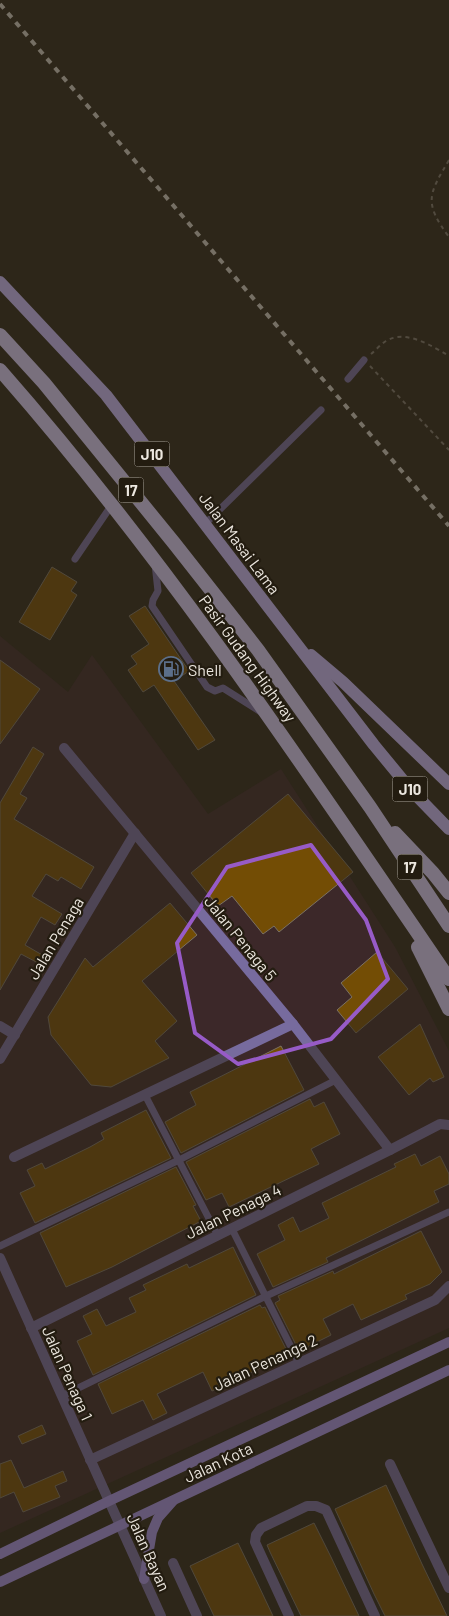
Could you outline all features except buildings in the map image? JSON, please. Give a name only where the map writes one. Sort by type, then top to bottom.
[{"type":"highway","name":"Pasir Gudang Highway","points":[[0,335],[44,383],[258,650],[370,807],[449,926]]},
{"type":"highway","name":"Pasir Gudang Highway","points":[[0,370],[154,559],[270,718],[449,979]]},
{"type":"highway","points":[[370,807],[433,873],[449,893]]},
{"type":"highway","points":[[387,888],[449,1009]]},
{"type":"main road","name":"Jalan Masai Lama","points":[[0,282],[106,395],[206,523],[290,637],[374,745],[411,790],[449,830]]},
{"type":"main road","points":[[290,637],[343,682],[449,784]]},
{"type":"main road","points":[[374,745],[375,734],[379,730],[385,728],[394,731]]},
{"type":"main road","name":"Jalan Kota","points":[[0,1554],[449,1342]]},
{"type":"main road","name":"Jalan Kota","points":[[0,1582],[449,1370]]},
{"type":"main road","points":[[144,1579],[152,1532],[158,1518],[175,1499]]},
{"type":"street","name":"Jalan Penaga 5","points":[[64,748],[292,1024],[390,1150]]},
{"type":"street","name":"Jalan Penaga","points":[[0,1059],[135,833]]},
{"type":"street","points":[[14,1157],[292,1024]]},
{"type":"street","points":[[0,1026],[15,1035]]},
{"type":"street","name":"Jalan Penaga 4","points":[[31,1328],[440,1124],[449,1125]]},
{"type":"street","name":"Jalan Penaga 1","points":[[0,1258],[109,1501]]},
{"type":"street","name":"Jalan Penanga 2","points":[[90,1460],[435,1300],[449,1286]]},
{"type":"street","points":[[390,1464],[449,1588]]},
{"type":"street","name":"Jalan Bayan","points":[[109,1501],[161,1616]]},
{"type":"street","points":[[289,1616],[255,1542],[256,1535],[261,1528],[307,1506],[316,1506],[326,1510],[375,1616]]},
{"type":"street","points":[[173,1563],[197,1616]]},
{"type":"lane","points":[[348,379],[364,360]]},
{"type":"lane","points":[[206,523],[321,410]]},
{"type":"lane","points":[[75,559],[111,506]]},
{"type":"lane","points":[[154,559],[158,591],[152,606],[207,687],[215,691],[224,688],[270,718]]},
{"type":"lane","points":[[0,1246],[179,1160],[336,1080]]},
{"type":"lane","points":[[145,1095],[218,1236]]},
{"type":"lane","points":[[62,1396],[266,1296],[449,1212]]},
{"type":"lane","points":[[232,1229],[299,1363]]},
{"type":"path","points":[[449,160],[435,184],[431,196],[437,217],[449,237]]},
{"type":"path","points":[[449,356],[425,343],[397,337],[386,341],[364,360],[449,450]]},
{"type":"highlighted area","points":[[311,845],[366,920],[388,979],[331,1039],[238,1064],[195,1033],[177,943],[227,867]]},
{"type":"shaded area","points":[[0,636],[68,692],[92,655],[208,814],[281,769],[395,947],[449,1051],[449,1328],[0,1533]]},
{"type":"railway","points":[[0,4],[449,526]]},
{"type":"place","name":"Shell","points":[[171,669]]}]
